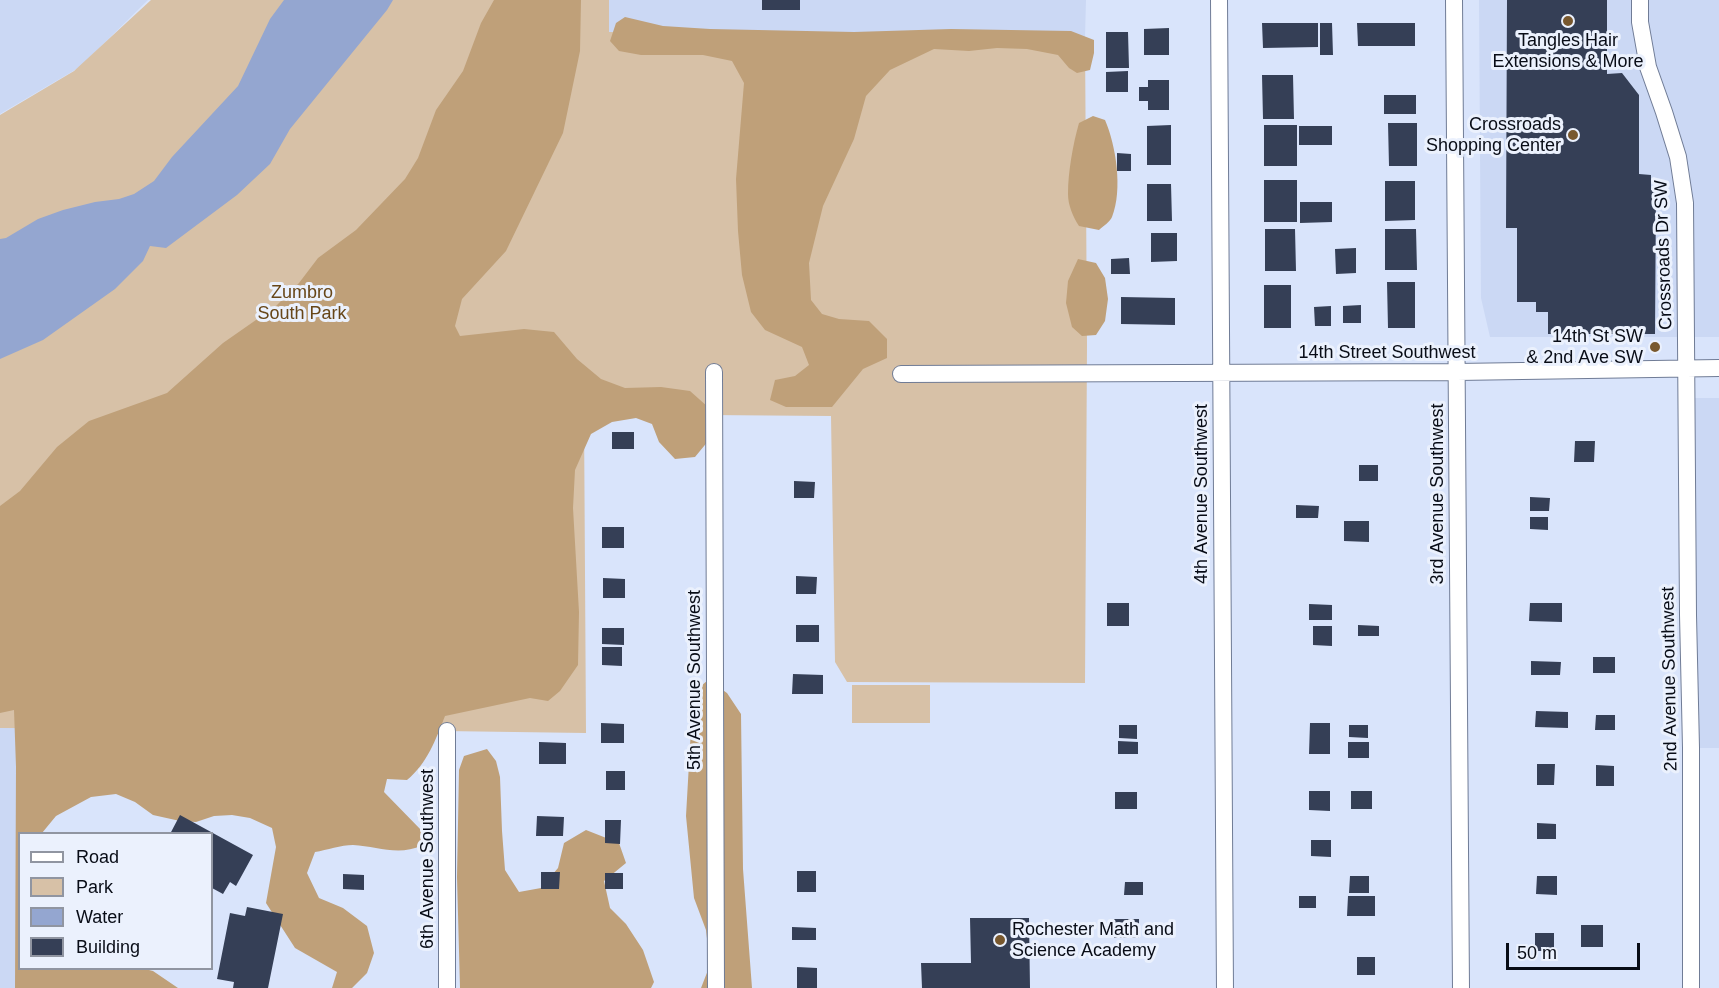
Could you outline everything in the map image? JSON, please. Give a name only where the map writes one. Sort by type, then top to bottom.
[{"type":"street","name":"4th Avenue Southwest","points":[[1219,0],[1225,988]]},
{"type":"street","name":"3rd Avenue Southwest","points":[[1454,0],[1461,988]]},
{"type":"street","name":"Crossroads Dr SW","points":[[1640,0],[1640,22],[1648,67],[1678,157],[1685,203],[1687,370]]},
{"type":"street","name":"14th Street Southwest","points":[[901,374],[1063,375],[1716,369]]},
{"type":"street","name":"2nd Avenue Southwest","points":[[1687,370],[1691,988]]},
{"type":"street","name":"5th Avenue Southwest","points":[[714,372],[716,988]]},
{"type":"street","name":"6th Avenue Southwest","points":[[447,731],[447,988]]},
{"type":"shaded area","points":[[0,0],[148,0],[80,67],[0,114]]},
{"type":"shaded area","points":[[609,0],[1086,0],[1085,37],[609,32]]},
{"type":"shaded area","points":[[1479,0],[1719,0],[1719,337],[1490,337],[1481,298]]},
{"type":"shaded area","points":[[1687,398],[1719,398],[1719,748],[1691,748]]},
{"type":"shaded area","points":[[0,728],[29,728],[20,832],[18,832],[18,970],[21,970],[28,988],[0,988]]},
{"type":"green space","name":"Zumbro South Park","points":[[151,0],[609,0],[609,32],[1085,37],[1087,345],[1085,683],[847,682],[835,662],[831,416],[584,414],[586,733],[0,728],[0,115],[74,71]]},
{"type":"green space","points":[[494,0],[581,0],[580,51],[563,133],[506,251],[462,299],[455,326],[460,336],[524,329],[554,332],[577,359],[601,379],[625,388],[661,387],[690,391],[708,407],[709,440],[695,457],[675,459],[659,442],[652,424],[636,418],[612,422],[591,434],[575,470],[573,508],[579,612],[578,665],[560,691],[548,701],[530,698],[445,716],[430,751],[414,774],[407,780],[387,779],[384,792],[422,831],[422,845],[396,851],[348,845],[315,852],[307,873],[319,898],[343,908],[367,926],[374,953],[367,973],[352,988],[332,988],[337,972],[295,948],[266,903],[276,847],[272,828],[250,818],[232,815],[214,816],[196,822],[180,821],[153,815],[135,802],[116,794],[91,797],[56,816],[43,832],[18,832],[18,970],[149,970],[178,988],[15,988],[16,767],[14,710],[0,713],[0,506],[20,491],[57,447],[89,421],[167,393],[223,343],[276,306],[299,283],[318,258],[356,230],[405,179],[418,158],[436,110],[463,71],[481,23]]},
{"type":"green space","points":[[625,17],[663,26],[710,29],[854,32],[951,29],[1071,31],[1094,40],[1094,53],[1090,70],[1077,73],[1069,68],[1058,55],[1027,49],[997,48],[969,51],[934,49],[890,70],[866,96],[854,139],[823,206],[809,263],[811,300],[822,314],[839,319],[869,321],[887,339],[887,358],[863,369],[832,407],[786,407],[770,400],[775,380],[795,376],[809,365],[802,347],[765,330],[751,312],[742,275],[736,179],[744,83],[732,61],[703,55],[641,55],[619,51],[610,41],[616,23]]},
{"type":"green space","points":[[1093,116],[1105,120],[1109,130],[1118,181],[1112,217],[1099,230],[1079,226],[1071,211],[1068,194],[1071,158],[1079,123]]},
{"type":"green space","points":[[1078,259],[1096,263],[1105,278],[1108,299],[1105,321],[1096,335],[1082,336],[1072,327],[1066,303],[1068,281]]},
{"type":"green space","points":[[708,680],[727,693],[741,714],[743,869],[752,988],[701,988],[710,965],[706,930],[694,898],[686,816],[693,693]]},
{"type":"green space","points":[[852,685],[930,685],[930,723],[852,723]]},
{"type":"green space","points":[[487,749],[496,761],[500,777],[505,870],[519,892],[541,888],[558,868],[564,843],[586,830],[619,843],[626,863],[604,881],[610,908],[626,924],[643,950],[654,982],[651,988],[460,988],[457,877],[459,770],[464,756]]},
{"type":"water","points":[[284,0],[393,0],[290,129],[270,164],[237,195],[166,248],[150,246],[143,261],[115,289],[43,340],[0,359],[0,239],[6,238],[38,219],[95,202],[119,199],[134,194],[154,181],[172,157],[238,86],[270,19]]},
{"type":"building","points":[[762,0],[800,0],[800,10],[762,10]]},
{"type":"building","name":"Crossroads Shopping Center","points":[[1507,0],[1607,0],[1607,74],[1622,73],[1639,95],[1639,174],[1651,175],[1651,190],[1656,190],[1655,334],[1548,334],[1548,312],[1536,312],[1536,302],[1517,302],[1517,228],[1506,228]]},
{"type":"building","points":[[1262,23],[1318,23],[1318,47],[1263,48]]},
{"type":"building","points":[[1320,23],[1332,23],[1333,55],[1320,55]]},
{"type":"building","points":[[1357,23],[1415,23],[1415,46],[1358,46]]},
{"type":"building","points":[[1169,28],[1169,55],[1144,55],[1144,29]]},
{"type":"building","points":[[1106,32],[1128,32],[1129,68],[1106,68]]},
{"type":"building","points":[[1128,71],[1128,92],[1106,92],[1106,72]]},
{"type":"building","points":[[1262,75],[1293,75],[1294,119],[1263,119]]},
{"type":"building","points":[[1148,80],[1169,80],[1169,110],[1148,110],[1148,101],[1139,101],[1139,87],[1148,87]]},
{"type":"building","points":[[1384,95],[1416,95],[1416,114],[1384,114]]},
{"type":"building","points":[[1388,123],[1417,123],[1417,166],[1389,166]]},
{"type":"building","points":[[1171,125],[1171,165],[1147,165],[1147,126]]},
{"type":"building","points":[[1264,125],[1297,125],[1297,166],[1264,166]]},
{"type":"building","points":[[1299,126],[1332,126],[1332,145],[1299,145]]},
{"type":"building","points":[[1117,153],[1131,154],[1131,171],[1117,171]]},
{"type":"building","points":[[1264,180],[1297,180],[1297,222],[1264,222]]},
{"type":"building","points":[[1385,181],[1415,181],[1415,220],[1385,221]]},
{"type":"building","points":[[1147,184],[1171,184],[1172,221],[1147,221]]},
{"type":"building","points":[[1300,202],[1332,202],[1332,222],[1300,223]]},
{"type":"building","points":[[1265,229],[1295,229],[1296,271],[1265,271]]},
{"type":"building","points":[[1385,229],[1416,229],[1417,270],[1385,270]]},
{"type":"building","points":[[1151,233],[1177,233],[1177,261],[1151,262]]},
{"type":"building","points":[[1356,248],[1356,273],[1336,274],[1335,249]]},
{"type":"building","points":[[1129,258],[1130,274],[1111,274],[1111,259]]},
{"type":"building","points":[[1387,282],[1415,282],[1415,328],[1388,328]]},
{"type":"building","points":[[1264,285],[1291,285],[1291,328],[1264,328]]},
{"type":"building","points":[[1121,297],[1175,298],[1175,325],[1121,324]]},
{"type":"building","points":[[1361,305],[1361,323],[1343,323],[1343,306]]},
{"type":"building","points":[[1331,306],[1331,326],[1315,326],[1314,307]]},
{"type":"building","points":[[612,432],[634,432],[634,449],[612,449]]},
{"type":"building","points":[[1575,441],[1595,441],[1594,462],[1574,462]]},
{"type":"building","points":[[1359,465],[1378,465],[1378,481],[1359,481]]},
{"type":"building","points":[[794,481],[815,482],[814,498],[794,498]]},
{"type":"building","points":[[1530,497],[1550,498],[1549,511],[1530,511]]},
{"type":"building","points":[[1296,505],[1319,506],[1318,518],[1296,518]]},
{"type":"building","points":[[1530,517],[1548,517],[1548,530],[1530,529]]},
{"type":"building","points":[[1344,521],[1369,521],[1369,542],[1344,541]]},
{"type":"building","points":[[602,527],[624,527],[624,548],[602,548]]},
{"type":"building","points":[[796,576],[817,577],[816,594],[796,594]]},
{"type":"building","points":[[603,578],[625,579],[625,598],[603,598]]},
{"type":"building","points":[[1107,603],[1129,603],[1129,626],[1107,626]]},
{"type":"building","points":[[1530,603],[1562,603],[1562,622],[1529,621]]},
{"type":"building","points":[[1309,604],[1332,605],[1332,620],[1309,620]]},
{"type":"building","points":[[796,625],[819,625],[819,642],[796,642]]},
{"type":"building","points":[[1358,625],[1379,626],[1379,636],[1358,636]]},
{"type":"building","points":[[1313,626],[1332,626],[1332,646],[1313,645]]},
{"type":"building","points":[[602,628],[624,628],[624,645],[602,644]]},
{"type":"building","points":[[602,647],[622,647],[622,666],[602,665]]},
{"type":"building","points":[[1593,657],[1615,657],[1615,673],[1593,673]]},
{"type":"building","points":[[1531,661],[1561,662],[1560,675],[1531,675]]},
{"type":"building","points":[[793,674],[823,675],[823,694],[792,694]]},
{"type":"building","points":[[1536,711],[1568,712],[1568,728],[1535,727]]},
{"type":"building","points":[[1596,715],[1615,715],[1615,730],[1595,730]]},
{"type":"building","points":[[601,723],[624,724],[624,743],[601,743]]},
{"type":"building","points":[[1310,723],[1330,723],[1330,754],[1309,754]]},
{"type":"building","points":[[1119,725],[1137,725],[1137,739],[1119,738]]},
{"type":"building","points":[[1349,725],[1368,725],[1368,738],[1349,737]]},
{"type":"building","points":[[1118,741],[1138,742],[1138,754],[1118,754]]},
{"type":"building","points":[[539,742],[566,743],[566,764],[539,764]]},
{"type":"building","points":[[1348,742],[1369,742],[1369,758],[1348,758]]},
{"type":"building","points":[[1537,764],[1555,764],[1554,785],[1537,785]]},
{"type":"building","points":[[1596,765],[1614,766],[1614,786],[1596,786]]},
{"type":"building","points":[[606,771],[625,771],[625,790],[606,790]]},
{"type":"building","points":[[1309,791],[1330,791],[1330,811],[1309,810]]},
{"type":"building","points":[[1351,791],[1372,791],[1372,809],[1351,809]]},
{"type":"building","points":[[1115,792],[1137,792],[1137,809],[1115,809]]},
{"type":"building","points":[[180,815],[211,832],[171,832]]},
{"type":"building","points":[[537,816],[564,817],[563,836],[536,836]]},
{"type":"building","points":[[605,820],[621,820],[620,844],[605,843]]},
{"type":"building","points":[[1537,823],[1556,824],[1556,839],[1537,839]]},
{"type":"building","points":[[213,833],[253,855],[236,886],[230,882],[223,894],[213,889]]},
{"type":"building","points":[[1311,840],[1331,840],[1331,857],[1311,856]]},
{"type":"building","points":[[797,871],[816,871],[816,892],[797,892]]},
{"type":"building","points":[[541,872],[560,872],[559,889],[541,889]]},
{"type":"building","points":[[605,873],[623,873],[623,889],[605,889]]},
{"type":"building","points":[[343,874],[364,875],[364,890],[343,889]]},
{"type":"building","points":[[1350,876],[1369,876],[1369,893],[1349,893]]},
{"type":"building","points":[[1537,876],[1557,876],[1557,895],[1536,894]]},
{"type":"building","points":[[1125,882],[1143,882],[1143,895],[1124,895]]},
{"type":"building","points":[[1299,896],[1316,896],[1316,908],[1299,908]]},
{"type":"building","points":[[1348,896],[1375,896],[1375,916],[1347,916]]},
{"type":"building","points":[[247,907],[283,914],[268,988],[233,988],[234,982],[217,979],[230,913],[245,916]]},
{"type":"building","name":"Rochester Math and Science Academy","points":[[970,918],[1029,918],[1030,988],[922,988],[921,963],[971,963]]},
{"type":"building","points":[[1114,919],[1139,919],[1139,938],[1114,938]]},
{"type":"building","points":[[1581,925],[1603,925],[1603,947],[1581,947]]},
{"type":"building","points":[[792,927],[816,928],[816,940],[792,940]]},
{"type":"building","points":[[1535,933],[1554,933],[1554,951],[1535,951]]},
{"type":"building","points":[[1357,957],[1375,957],[1375,975],[1357,975]]},
{"type":"building","points":[[797,967],[817,968],[817,988],[797,988]]},
{"type":"place","name":"Tangles Hair Extensions & More","points":[[1568,21]]},
{"type":"place","name":"Crossroads Shopping Center","points":[[1573,135]]},
{"type":"place","name":"14th St SW & 2nd Ave SW","points":[[1655,347]]},
{"type":"place","name":"Rochester Math and Science Academy","points":[[1000,940]]}]
